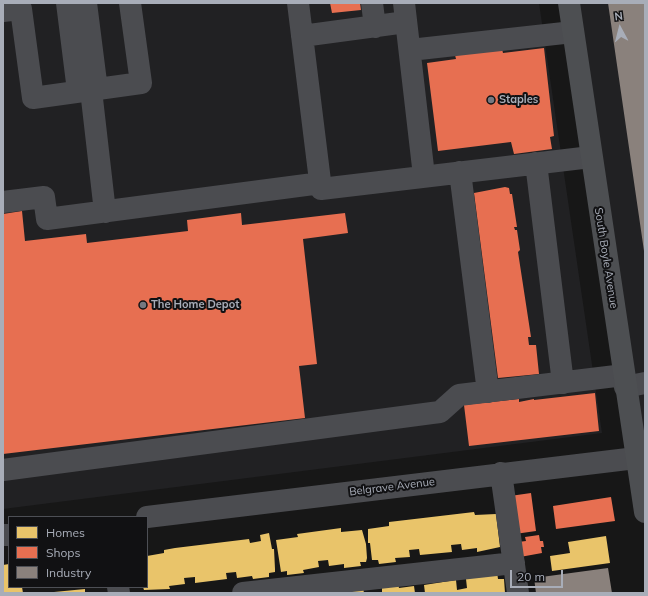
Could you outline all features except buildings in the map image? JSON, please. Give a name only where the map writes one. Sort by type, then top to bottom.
[{"type":"main road","name":"South Boyle Avenue","points":[[569,3],[591,157],[631,382],[636,458],[645,512]]},
{"type":"street","points":[[67,3],[89,90]]},
{"type":"street","points":[[86,3],[89,90],[105,212]]},
{"type":"street","points":[[3,11],[21,9],[33,98],[141,83],[130,3]]},
{"type":"street","points":[[298,3],[321,189],[591,157]]},
{"type":"street","points":[[372,3],[375,27]]},
{"type":"street","points":[[302,36],[375,27],[405,13],[424,176]]},
{"type":"street","points":[[410,50],[573,32]]},
{"type":"street","points":[[536,163],[563,383]]},
{"type":"street","points":[[460,172],[488,392]]},
{"type":"street","points":[[3,202],[44,197],[47,219],[320,183]]},
{"type":"street","points":[[3,470],[440,412],[459,395],[563,383],[631,382]]},
{"type":"street","name":"Belgrave Avenue","points":[[148,517],[636,458]]},
{"type":"street","points":[[501,474],[518,593]]},
{"type":"street","points":[[243,593],[514,563]]},
{"type":"shaded area","points":[[3,3],[539,3],[602,433],[3,509]]},
{"type":"shaded area","points":[[573,3],[645,3],[645,506]]},
{"type":"place","name":"Staples","points":[[491,100]]},
{"type":"place","name":"The Home Depot","points":[[143,305]]}]
